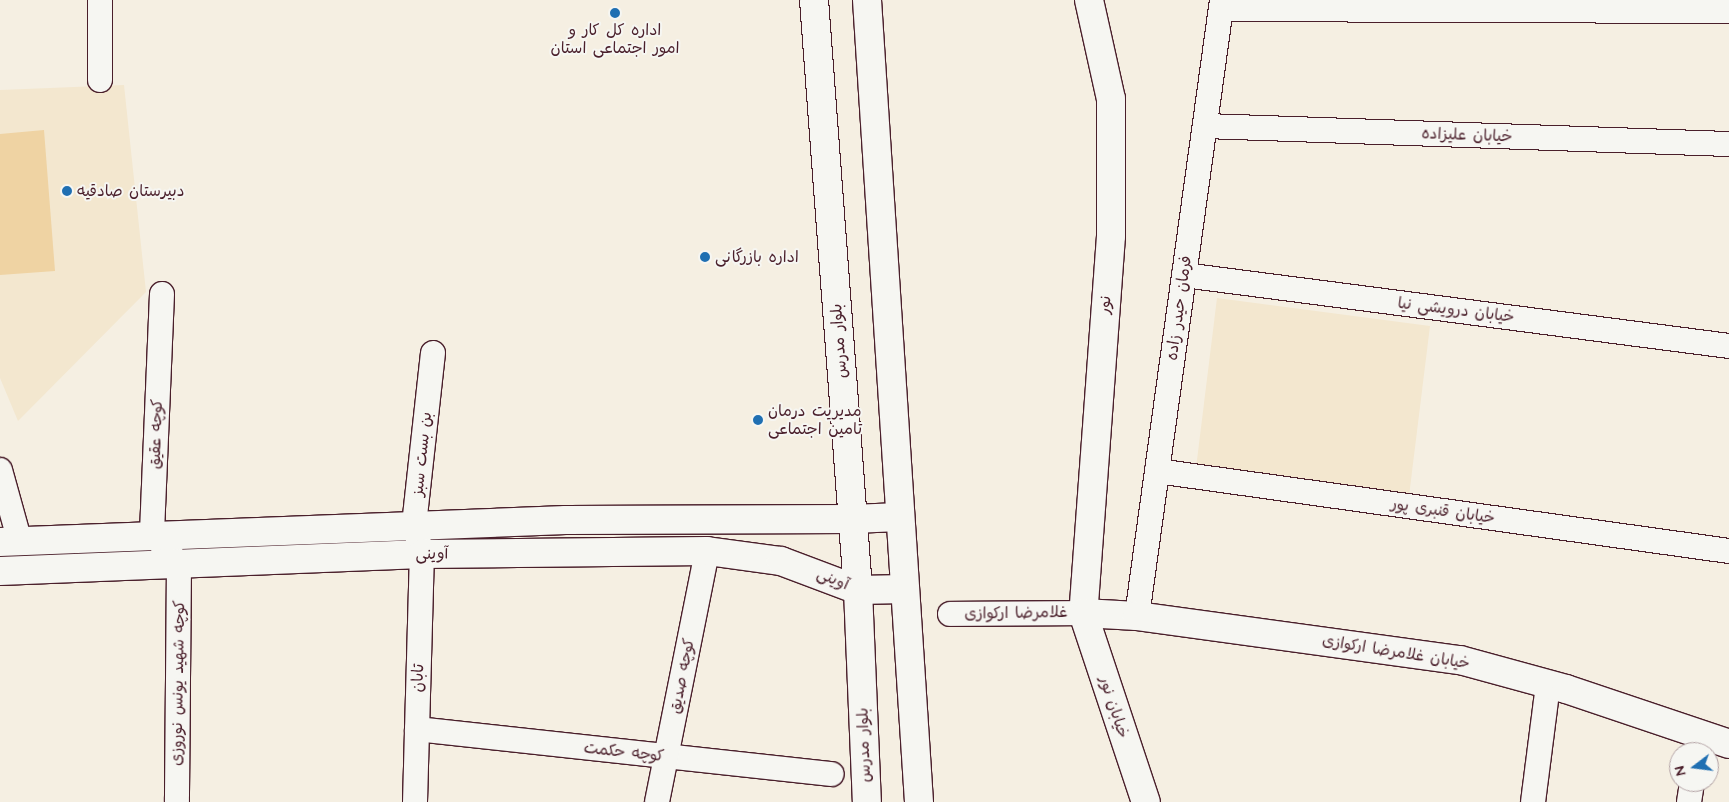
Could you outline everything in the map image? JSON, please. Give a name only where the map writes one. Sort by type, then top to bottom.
[{"type":"street","points":[[100,0],[100,80]]},
{"type":"street","name":"بلوار مدرس","points":[[814,0],[858,590],[866,802]]},
{"type":"street","points":[[867,0],[919,802]]},
{"type":"street","name":"نور","points":[[1083,612],[1110,236],[1111,99],[1089,0]]},
{"type":"street","points":[[1222,4],[1729,11]]},
{"type":"street","name":"فرمان حیدر زاده","points":[[1137,616],[1222,4]]},
{"type":"street","name":"خیابان علیزاده","points":[[1204,126],[1729,144]]},
{"type":"street","name":"خیابان درویشی نیا","points":[[1184,275],[1729,346]]},
{"type":"street","name":"کوچه عقیق","points":[[152,533],[162,294]]},
{"type":"street","name":"بن بست سبز","points":[[422,554],[414,525],[433,354]]},
{"type":"street","points":[[0,470],[10,542]]},
{"type":"street","name":"خیابان قنبری پور","points":[[1157,471],[1729,551]]},
{"type":"street","name":"آوینی","points":[[10,542],[152,533],[414,525],[900,517]]},
{"type":"street","points":[[152,533],[179,564]]},
{"type":"street","name":"آوینی","points":[[0,571],[422,554],[707,551],[781,561],[858,590]]},
{"type":"street","name":"کوچه صدیق","points":[[657,802],[707,551]]},
{"type":"street","name":"تابان","points":[[415,802],[422,554]]},
{"type":"street","name":"کوچه شهید یونس نوروزی","points":[[177,802],[179,564]]},
{"type":"street","points":[[858,590],[905,589]]},
{"type":"street","name":"غلامرضا ارکوازی","points":[[950,614],[1083,612]]},
{"type":"street","name":"خیابان غلامرضا ارکوازی","points":[[1083,612],[1137,616],[1460,660],[1548,685],[1698,742]]},
{"type":"street","name":"خیابان نور","points":[[1083,612],[1146,802]]},
{"type":"street","points":[[1533,802],[1548,685]]},
{"type":"street","name":"کوچه حکمت","points":[[417,729],[832,774]]},
{"type":"shaded area","name":"دبیرستان صادقیه","points":[[124,85],[146,292],[18,421],[0,378],[0,90]]},
{"type":"shaded area","points":[[1217,298],[1430,326],[1409,496],[1196,468]]},
{"type":"building","points":[[44,130],[55,271],[0,275],[0,134]]},
{"type":"place","name":"اداره کل کار و امور اجتماعی استان","points":[[615,13]]},
{"type":"place","name":"دبیرستان صادقیه","points":[[67,191]]},
{"type":"place","name":"اداره بازرگانی","points":[[705,257]]},
{"type":"place","name":"مدیریت درمان تامین اجتماعی","points":[[758,420]]}]
